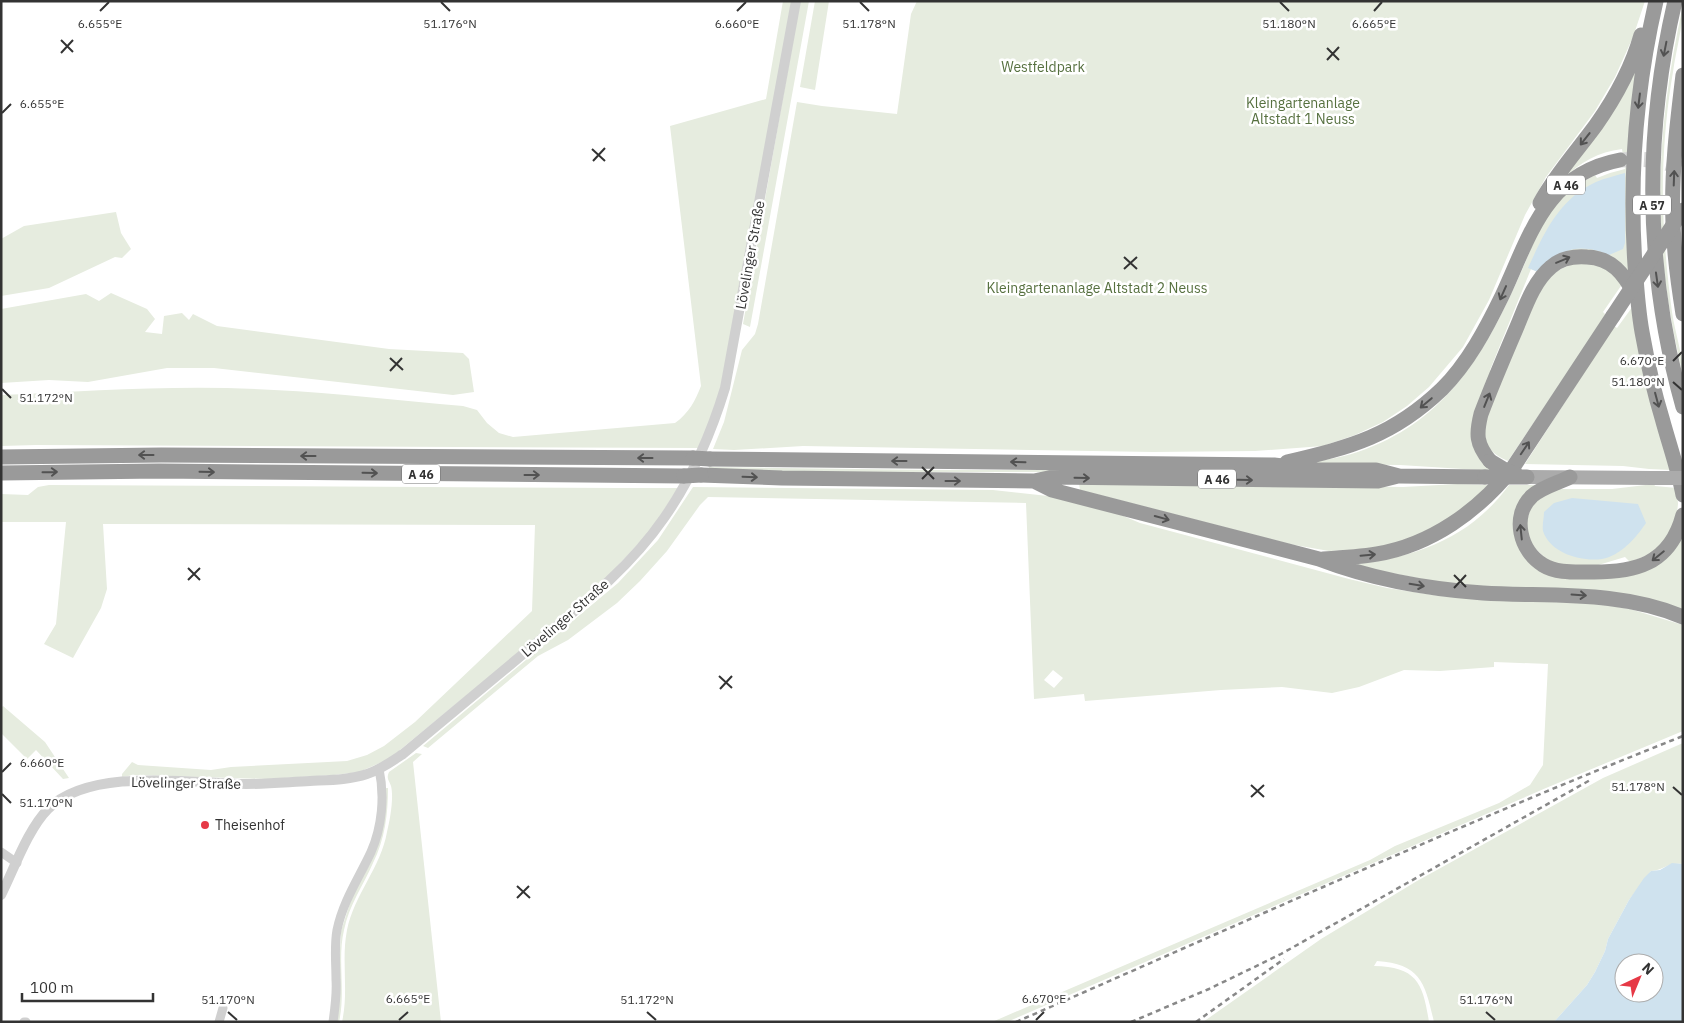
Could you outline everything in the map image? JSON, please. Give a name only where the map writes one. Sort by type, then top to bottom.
[{"type":"highway","points":[[1529,232],[1532,217],[1545,192],[1596,125],[1627,72],[1638,46],[1651,1]]},
{"type":"highway","points":[[1656,1],[1644,61],[1634,146],[1633,196],[1638,300],[1642,336],[1651,376],[1683,495]]},
{"type":"highway","name":"A 57","points":[[1675,1],[1661,69],[1655,120],[1652,222],[1656,274],[1664,329],[1683,407]]},
{"type":"highway","name":"A 57","points":[[1683,75],[1673,176],[1673,222],[1683,314]]},
{"type":"highway","name":"A 46","points":[[1,456],[693,458],[1274,465],[1328,453],[1364,442],[1384,432],[1426,404],[1460,368],[1480,338],[1502,297],[1529,232],[1547,205],[1571,180],[1592,168],[1620,160]]},
{"type":"highway","points":[[1319,559],[1378,554],[1408,546],[1432,536],[1477,506],[1497,487],[1512,469],[1683,210]]},
{"type":"highway","points":[[1527,477],[1505,470],[1490,461],[1478,444],[1478,428],[1481,414],[1532,294],[1546,271],[1560,261],[1570,257],[1593,257],[1604,260],[1625,277],[1638,300]]},
{"type":"highway","points":[[1672,450],[1683,471]]},
{"type":"highway","points":[[1274,465],[1316,470],[1376,470],[1399,476]]},
{"type":"highway","name":"A 46","points":[[1,473],[168,471],[701,475],[1034,482],[1053,477],[1378,481],[1399,476],[1527,477]]},
{"type":"highway","points":[[1570,477],[1532,496],[1524,507],[1520,521],[1520,535],[1525,547],[1533,558],[1544,566],[1558,571],[1604,572],[1630,570],[1643,566],[1656,559],[1674,540],[1683,515]]},
{"type":"highway","points":[[1034,482],[1052,490],[1319,559],[1366,575],[1402,583],[1443,590],[1484,593],[1612,598],[1654,607],[1683,617]]},
{"type":"main road","name":"A 46","points":[[1527,477],[1570,477]]},
{"type":"main road","points":[[1570,477],[1683,478]]},
{"type":"street","name":"Lövelinger Straße","points":[[1,895],[36,824],[48,808],[65,797],[92,787],[138,781],[247,784],[315,781],[350,778],[379,769],[403,754],[578,608],[614,576],[652,535],[679,496],[704,448],[725,388],[796,1]]},
{"type":"street","points":[[333,1022],[336,999],[335,947],[337,930],[350,893],[372,851],[377,836],[382,802],[379,769]]},
{"type":"street","points":[[1,852],[17,863]]},
{"type":"street","points":[[219,1022],[223,1008]]},
{"type":"green space","points":[[783,1],[792,1],[721,387],[711,419],[698,448],[1,446],[1,395],[138,389],[240,388],[463,406],[477,410],[487,423],[499,433],[513,437],[675,423],[691,406],[701,386],[670,126],[766,99]]},
{"type":"green space","points":[[800,1],[809,1],[750,327],[743,324]]},
{"type":"green space","points":[[815,1],[829,1],[815,90],[800,87]]},
{"type":"green space","points":[[917,1],[1645,1],[1633,37],[1615,77],[1595,111],[1546,177],[1525,215],[1489,300],[1463,347],[1429,387],[1407,406],[1383,422],[1355,435],[1323,446],[1255,451],[1153,452],[803,446],[734,450],[713,449],[724,422],[742,350],[755,334],[758,324],[797,102],[897,114],[911,14]]},
{"type":"green space","points":[[1683,5],[1681,30],[1667,111],[1663,192],[1668,278],[1683,376],[1666,283],[1661,237],[1660,204],[1666,103]]},
{"type":"green space","points":[[1640,53],[1632,272],[1581,251],[1530,290],[1536,271],[1531,269],[1490,370],[1494,372],[1477,412],[1495,471],[1400,465],[1304,464],[1358,452],[1394,436],[1419,420],[1441,402],[1460,380],[1492,333],[1536,237],[1554,207],[1573,189],[1595,175],[1597,178],[1625,169],[1622,149],[1613,150],[1590,159],[1563,179]]},
{"type":"green space","points":[[116,212],[121,233],[131,249],[122,258],[115,257],[49,288],[1,296],[1,239],[24,226]]},
{"type":"green space","points":[[1582,262],[1605,268],[1623,283],[1603,312],[1606,315],[1508,461],[1493,452],[1486,442],[1485,429],[1489,412],[1536,298],[1550,278],[1560,270]]},
{"type":"green space","points":[[111,293],[147,309],[155,319],[145,332],[162,334],[164,316],[182,313],[189,320],[193,314],[217,326],[389,349],[463,353],[469,359],[474,392],[453,395],[214,368],[167,368],[88,382],[49,380],[1,383],[1,309],[86,294],[99,301]]},
{"type":"green space","points":[[1633,306],[1672,470],[1623,466],[1525,464],[1614,326],[1617,328]]},
{"type":"green space","points":[[709,467],[932,470],[1156,470],[1077,472],[709,472]]},
{"type":"green space","points":[[1079,483],[1403,487],[1457,484],[1490,485],[1462,511],[1433,529],[1405,541],[1370,549],[1329,551],[1289,544],[1080,490]]},
{"type":"green space","points":[[1654,484],[1655,486],[1677,488],[1678,504],[1676,522],[1672,533],[1655,552],[1630,562],[1625,557],[1595,566],[1578,567],[1549,562],[1530,543],[1526,525],[1530,510],[1537,499],[1559,489],[1612,489]]},
{"type":"green space","points":[[49,485],[678,488],[651,530],[610,574],[574,607],[389,759],[359,772],[267,779],[134,775],[122,777],[122,774],[132,762],[138,765],[211,770],[231,767],[347,761],[367,755],[384,746],[415,722],[532,611],[535,525],[103,524],[107,589],[101,608],[73,658],[44,644],[56,624],[66,522],[1,522],[1,494],[28,495],[38,487]]},
{"type":"green space","points":[[1509,485],[1538,485],[1519,509],[1538,567],[1637,570],[1683,526],[1683,611],[1495,587],[1443,583],[1350,565],[1396,557],[1439,543],[1477,519],[1494,504]]},
{"type":"green space","points":[[693,487],[993,490],[1057,497],[1102,507],[1140,523],[1387,588],[1440,596],[1598,604],[1630,609],[1683,625],[1683,731],[1546,788],[1007,1022],[992,1022],[1370,860],[1395,846],[1499,803],[1530,785],[1543,765],[1548,664],[1494,662],[1494,667],[1440,671],[1404,670],[1359,687],[1332,693],[1282,687],[1085,701],[1084,694],[1034,699],[1026,503],[708,497],[700,505],[667,551],[617,603],[568,640],[538,656],[428,748],[423,746],[618,583],[658,540]],"holes":[[[1053,670],[1063,678],[1054,688],[1044,680]]]},
{"type":"green space","points":[[3,706],[45,742],[69,778],[63,779],[36,750],[27,759],[1,733],[1,708]]},
{"type":"green space","points":[[1683,743],[1683,864],[1673,864],[1651,871],[1629,900],[1608,939],[1605,951],[1587,985],[1554,1022],[1434,1022],[1424,986],[1419,978],[1403,966],[1377,961],[1374,966],[1400,970],[1409,974],[1415,980],[1424,997],[1429,1022],[1203,1022],[1321,939],[1417,881],[1603,778]]},
{"type":"green space","points":[[416,753],[422,754],[413,762],[441,1022],[342,1022],[345,999],[345,942],[347,930],[355,905],[384,845],[392,803],[392,791],[388,774]]},
{"type":"green space","points":[[385,788],[388,788],[387,807],[380,845],[353,904],[344,930],[341,953],[342,999],[339,1022],[336,1022],[341,931],[353,894],[370,864]]},
{"type":"water","points":[[1625,173],[1625,243],[1623,249],[1609,255],[1598,251],[1574,249],[1553,259],[1538,272],[1528,268],[1540,242],[1562,207],[1583,189],[1606,178]]},
{"type":"water","points":[[1572,498],[1638,504],[1646,523],[1627,546],[1609,557],[1594,560],[1567,554],[1552,545],[1547,539],[1543,531],[1544,512],[1554,503]]},
{"type":"water","points":[[1672,863],[1683,864],[1683,1022],[1554,1022],[1587,985],[1605,951],[1608,939],[1629,900],[1651,871],[1660,870]]},
{"type":"tunnel","points":[[1621,160],[1652,160],[1683,169]]},
{"type":"railway","points":[[1016,1022],[1432,840],[1683,736]]},
{"type":"railway","points":[[1131,1022],[1209,989],[1281,954],[1592,779]]},
{"type":"railway","points":[[1196,1022],[1284,959]]},
{"type":"place","name":"Theisenhof","points":[[205,825]]},
{"type":"park label","name":"Westfeldpark","points":[[1043,67]]},
{"type":"park label","name":"Kleingartenanlage Altstadt 1 Neuss","points":[[1303,112]]},
{"type":"park label","name":"Kleingartenanlage Altstadt 2 Neuss","points":[[1097,288]]}]
